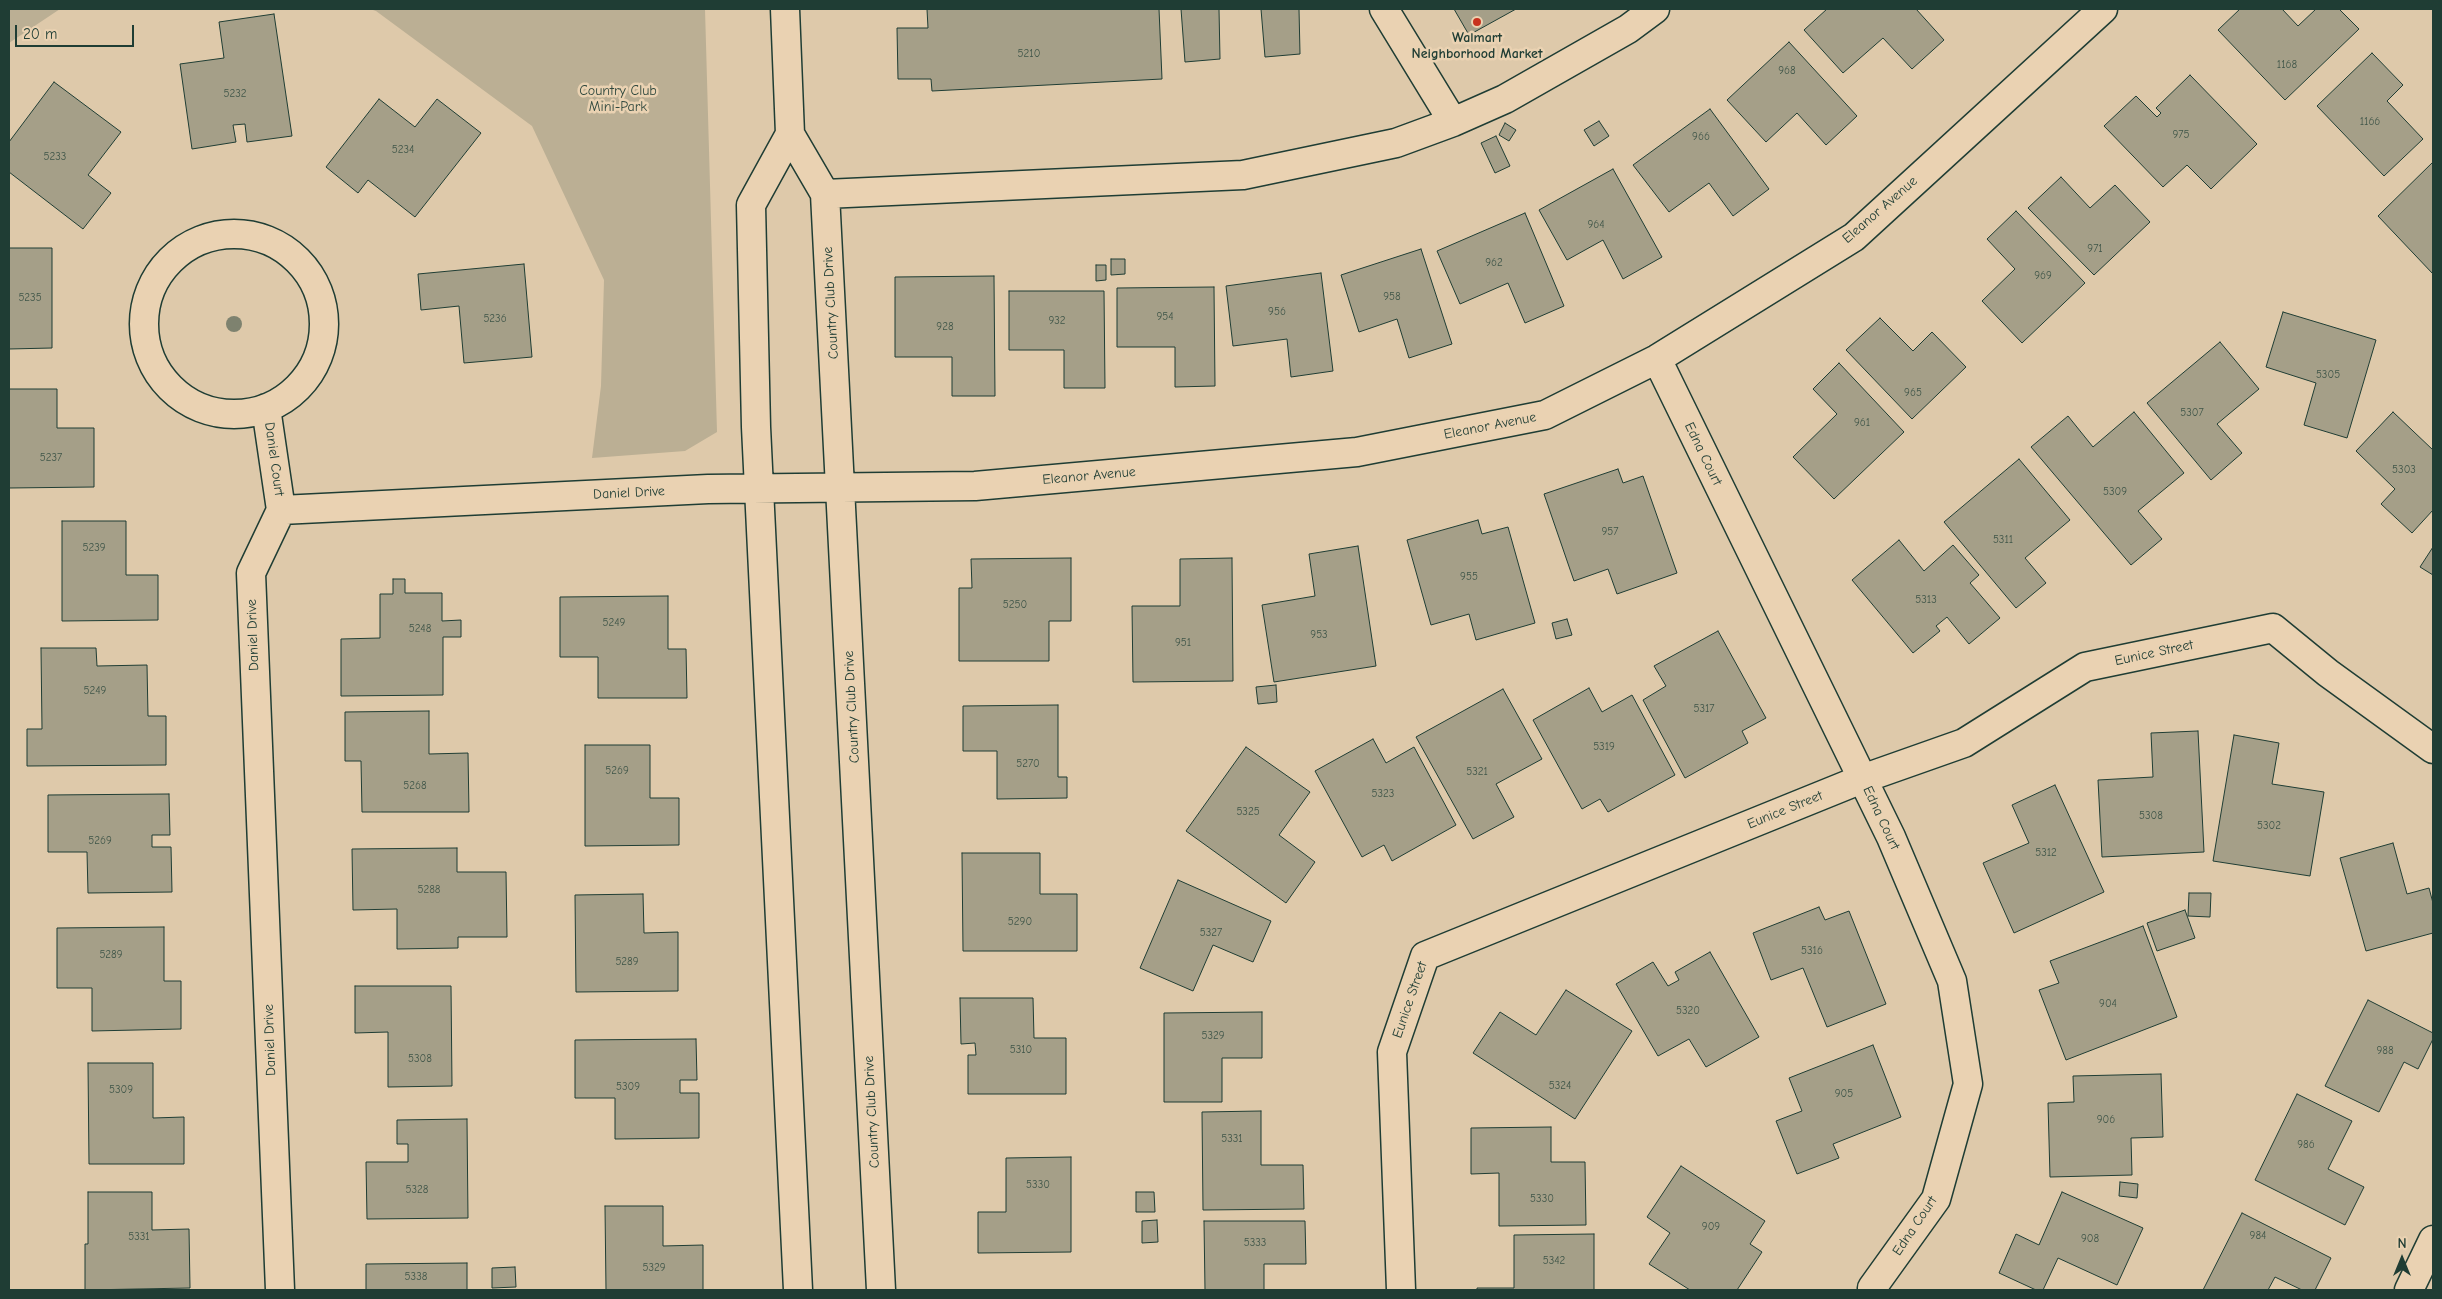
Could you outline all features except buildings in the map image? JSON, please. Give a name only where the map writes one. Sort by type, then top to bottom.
[{"type":"street","name":"Country Club Drive","points":[[785,9],[790,134],[825,194],[881,1290]]},
{"type":"street","points":[[1384,9],[1453,122]]},
{"type":"street","points":[[825,194],[1243,175],[1396,143],[1453,122],[1529,85],[1628,29],[1655,9]]},
{"type":"street","name":"Eleanor Avenue","points":[[804,487],[976,486],[1356,452],[1545,415],[1657,359],[1854,237],[2103,9]]},
{"type":"street","points":[[790,134],[751,205],[756,427],[798,1290]]},
{"type":"street","name":"Daniel Court","points":[[245,234],[261,237],[283,247],[301,262],[314,281],[323,304],[325,325],[322,347],[314,367],[302,385],[285,398],[266,408],[242,414],[225,413],[193,404],[172,390],[157,371],[146,348],[144,315],[147,298],[157,275],[172,258],[192,244],[214,235],[245,234]]},
{"type":"street","name":"Edna Court","points":[[1657,359],[1891,837],[1952,981],[1968,1084],[1936,1199],[1872,1288]]},
{"type":"street","name":"Daniel Court","points":[[266,408],[281,510]]},
{"type":"street","name":"Daniel Drive","points":[[280,1290],[251,573],[281,510],[708,489],[804,487]]},
{"type":"street","name":"Eunice Street","points":[[1401,1290],[1392,1052],[1425,956],[1862,779],[1964,743],[2085,667],[2273,628],[2328,673],[2433,749]]},
{"type":"street","points":[[2409,1290],[2433,1240]]},
{"type":"green space","points":[[9,9],[60,9],[9,43]]},
{"type":"green space","name":"Country Club Mini-Park","points":[[370,9],[705,9],[717,432],[685,451],[592,458],[601,386],[604,280],[532,126],[376,11]]},
{"type":"place","name":"Walmart Neighborhood Market","points":[[1477,22]]}]
